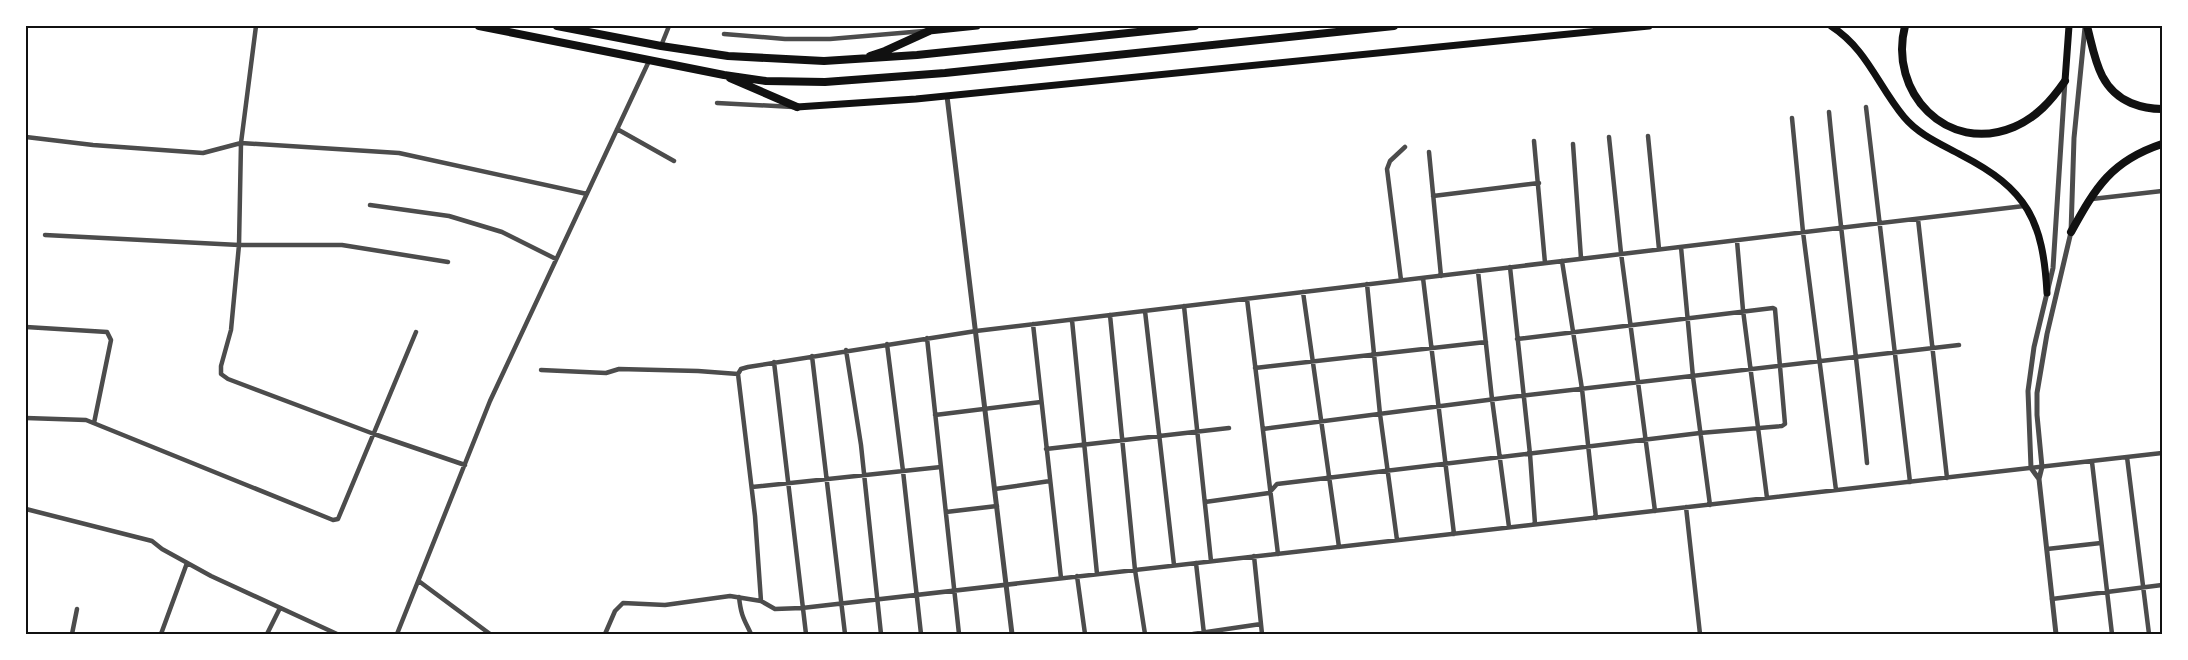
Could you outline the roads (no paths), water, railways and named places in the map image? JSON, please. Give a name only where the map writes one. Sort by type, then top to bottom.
[{"type":"highway","points":[[479,26],[724,75],[766,81],[802,82],[870,80],[1394,26]]},
{"type":"highway","points":[[563,26],[661,46],[728,56],[781,60],[858,59],[932,54],[1195,26]]},
{"type":"highway","points":[[1905,26],[1901,50],[1902,64],[1911,91],[1932,114],[1943,123],[1958,130],[1987,132],[2012,128],[2044,108],[2065,81]]},
{"type":"highway","points":[[2086,26],[2096,65],[2106,85],[2122,99],[2140,106],[2163,109]]},
{"type":"highway","points":[[858,59],[885,51],[933,29]]},
{"type":"highway","points":[[724,75],[797,107]]},
{"type":"highway","points":[[2071,232],[2100,183],[2120,165],[2136,155],[2163,144]]},
{"type":"main road","points":[[933,29],[977,26]]},
{"type":"main road","points":[[797,107],[870,104],[1649,26]]},
{"type":"main road","points":[[1831,26],[1861,51],[1905,118],[1917,129],[1994,174],[2016,194],[2038,230],[2042,244],[2047,293]]},
{"type":"main road","points":[[2065,81],[2069,26]]},
{"type":"street","points":[[256,26],[241,143],[238,244],[231,330],[221,374],[228,379],[374,434],[465,465]]},
{"type":"street","points":[[661,46],[669,26]]},
{"type":"street","points":[[2056,634],[2039,479],[2042,467],[2037,415],[2039,370],[2071,232],[2074,138],[2086,26]]},
{"type":"street","points":[[724,34],[785,39],[830,39],[933,29]]},
{"type":"street","points":[[397,634],[420,582],[490,400],[649,61]]},
{"type":"street","points":[[2039,479],[2031,468],[2028,391],[2034,347],[2055,247],[2065,81]]},
{"type":"street","points":[[947,96],[1012,634]]},
{"type":"street","points":[[717,103],[797,107]]},
{"type":"street","points":[[1866,107],[1910,482]]},
{"type":"street","points":[[1829,112],[1867,463]]},
{"type":"street","points":[[1792,118],[1803,232],[1836,490]]},
{"type":"street","points":[[617,129],[674,161]]},
{"type":"street","points":[[1648,136],[1659,249]]},
{"type":"street","points":[[26,137],[93,145],[203,153],[241,143],[399,153],[587,194]]},
{"type":"street","points":[[1609,137],[1621,253],[1655,511]]},
{"type":"street","points":[[1534,141],[1545,263]]},
{"type":"street","points":[[1573,144],[1581,258]]},
{"type":"street","points":[[1401,280],[1387,169],[1390,161],[1405,147]]},
{"type":"street","points":[[1429,152],[1441,276]]},
{"type":"street","points":[[1433,196],[1539,183]]},
{"type":"street","points":[[2089,200],[2163,191]]},
{"type":"street","points":[[370,205],[449,216],[502,232],[556,259]]},
{"type":"street","points":[[761,601],[752,487],[738,374],[741,369],[846,350],[976,331],[2024,206]]},
{"type":"street","points":[[1918,219],[1947,478]]},
{"type":"street","points":[[45,235],[238,244],[342,245],[448,262]]},
{"type":"street","points":[[1737,241],[1750,371],[1767,498]]},
{"type":"street","points":[[1681,247],[1693,377],[1710,505]]},
{"type":"street","points":[[1562,261],[1582,389],[1596,518]]},
{"type":"street","points":[[1510,267],[1530,454],[1535,524]]},
{"type":"street","points":[[1478,271],[1509,527]]},
{"type":"street","points":[[1423,278],[1454,534]]},
{"type":"street","points":[[1366,284],[1397,540]]},
{"type":"street","points":[[1303,292],[1339,547]]},
{"type":"street","points":[[1247,299],[1278,554]]},
{"type":"street","points":[[1184,306],[1211,561]]},
{"type":"street","points":[[1205,502],[1269,493],[1277,484],[1785,424],[1775,309],[1770,307],[1517,339]]},
{"type":"street","points":[[1145,311],[1174,565]]},
{"type":"street","points":[[1110,315],[1136,570],[1145,634]]},
{"type":"street","points":[[1072,320],[1097,574]]},
{"type":"street","points":[[1033,324],[1061,578]]},
{"type":"street","points":[[26,327],[107,332],[110,335],[111,340],[94,423]]},
{"type":"street","points":[[26,418],[80,418],[333,520],[338,519],[416,332]]},
{"type":"street","points":[[927,338],[959,634]]},
{"type":"street","points":[[1255,368],[1486,342]]},
{"type":"street","points":[[887,344],[921,634]]},
{"type":"street","points":[[1263,429],[1492,399],[1750,371],[1959,345]]},
{"type":"street","points":[[846,350],[864,474],[881,634]]},
{"type":"street","points":[[812,356],[845,634]]},
{"type":"street","points":[[774,362],[806,634]]},
{"type":"street","points":[[542,370],[606,374],[618,369],[738,374]]},
{"type":"street","points":[[935,415],[1041,402]]},
{"type":"street","points":[[1046,449],[1229,428]]},
{"type":"street","points":[[605,634],[615,611],[622,603],[664,605],[730,596],[761,601],[775,609],[802,608],[2163,453]]},
{"type":"street","points":[[2127,457],[2150,634]]},
{"type":"street","points":[[2092,462],[2112,634]]},
{"type":"street","points":[[752,487],[941,468]]},
{"type":"street","points":[[995,489],[1050,481]]},
{"type":"street","points":[[946,512],[997,506]]},
{"type":"street","points":[[1686,507],[1700,634]]},
{"type":"street","points":[[26,508],[152,541],[211,576],[337,634]]},
{"type":"street","points":[[2046,549],[2101,543]]},
{"type":"street","points":[[1254,556],[1262,634]]},
{"type":"street","points":[[161,634],[187,563]]},
{"type":"street","points":[[1196,563],[1204,634]]},
{"type":"street","points":[[1077,576],[1085,634]]},
{"type":"street","points":[[420,582],[487,633]]},
{"type":"street","points":[[2052,599],[2163,585]]},
{"type":"street","points":[[739,597],[744,624],[751,634]]},
{"type":"street","points":[[267,634],[280,608]]},
{"type":"street","points":[[72,634],[77,609]]},
{"type":"street","points":[[1193,634],[1261,624]]}]
